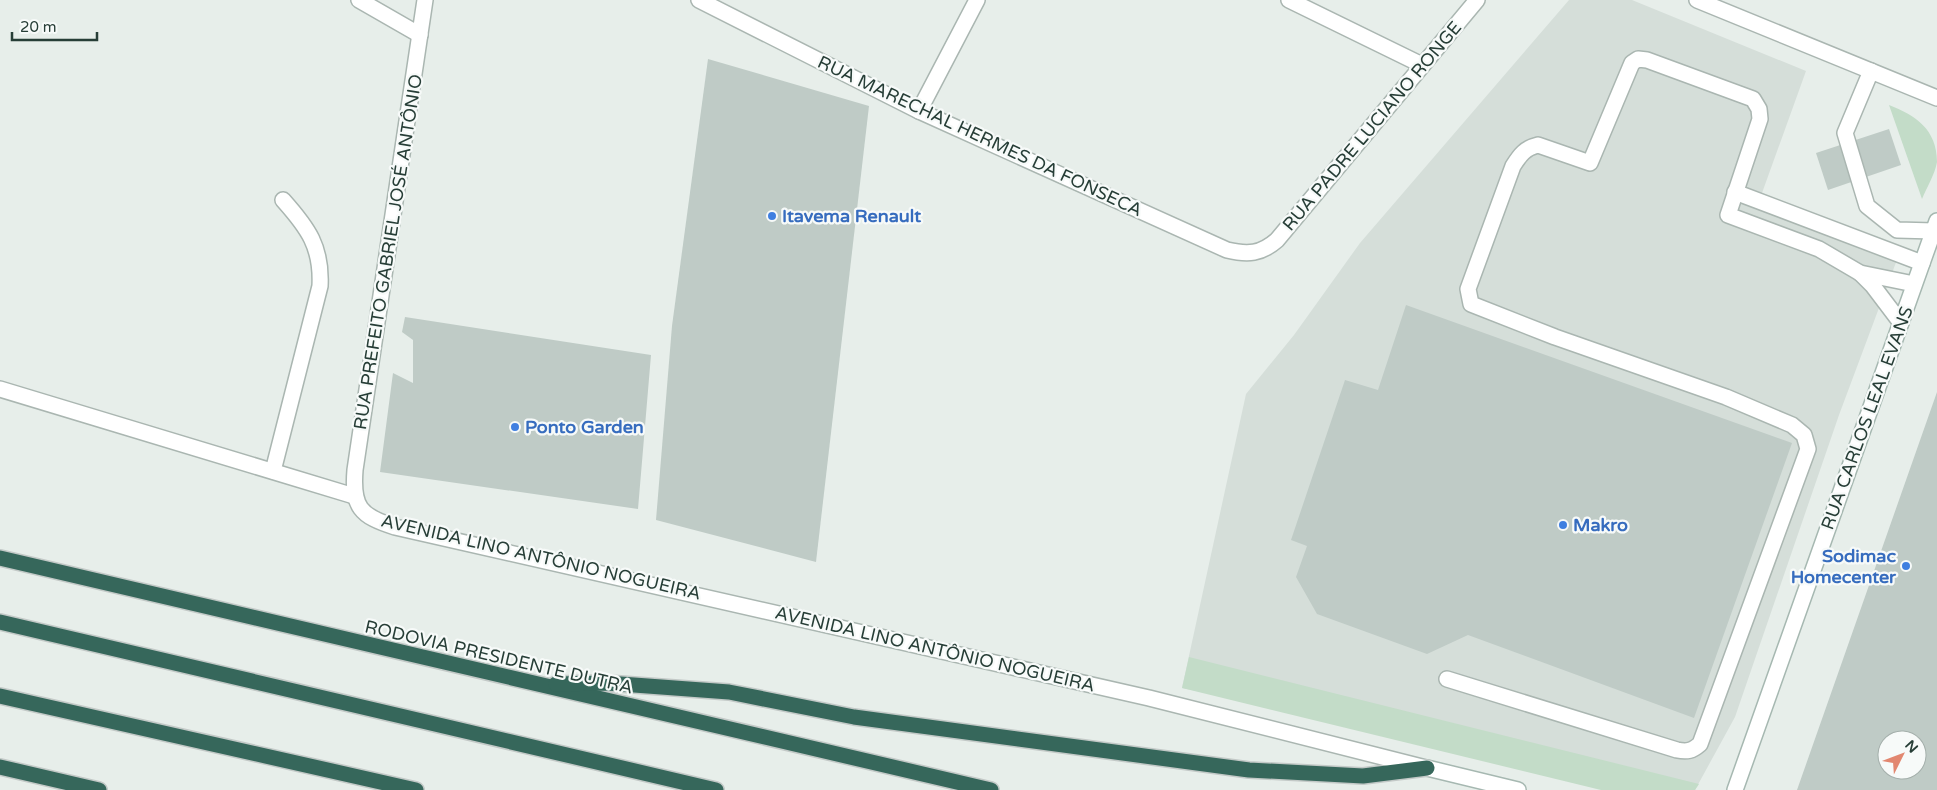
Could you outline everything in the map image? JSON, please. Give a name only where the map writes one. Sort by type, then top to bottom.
[{"type":"highway","name":"RODOVIA PRESIDENTE DUTRA","points":[[0,558],[991,790]]},
{"type":"highway","points":[[0,622],[716,790]]},
{"type":"highway","points":[[533,684],[607,683],[729,692],[854,717],[1249,770],[1363,776],[1427,768]]},
{"type":"highway","points":[[0,696],[416,790]]},
{"type":"highway","points":[[0,767],[99,790]]},
{"type":"highway","points":[[30,774],[82,790]]},
{"type":"street","points":[[359,0],[420,35]]},
{"type":"street","name":"RUA PREFEITO GABRIEL JOSÉ ANTÔNIO","points":[[355,500],[355,470],[425,0]]},
{"type":"street","name":"RUA MARECHAL HERMES DA FONSECA","points":[[699,0],[919,111],[1227,250],[1245,254],[1265,250]]},
{"type":"street","points":[[919,111],[976,0]]},
{"type":"street","points":[[1289,0],[1422,65]]},
{"type":"street","name":"RUA PADRE LUCIANO RONGE","points":[[1265,250],[1292,224],[1477,0]]},
{"type":"street","points":[[1697,0],[1937,98]]},
{"type":"street","points":[[1447,679],[1677,750],[1688,752],[1697,748],[1808,449],[1804,435],[1792,425],[1726,397],[1555,337],[1471,304],[1468,289],[1513,166],[1521,153],[1529,147],[1538,145],[1590,163],[1632,63],[1642,59],[1753,99],[1758,104],[1760,119],[1728,216],[1818,249],[1860,273],[1873,286],[1901,323]]},
{"type":"street","points":[[1871,71],[1846,133],[1867,206],[1897,230],[1935,226]]},
{"type":"street","points":[[1735,192],[1922,263]]},
{"type":"street","points":[[273,472],[320,286],[321,265],[313,240],[303,222],[283,200]]},
{"type":"street","name":"RUA CARLOS LEAL EVANS","points":[[1734,788],[1935,226]]},
{"type":"street","points":[[1860,273],[1914,284]]},
{"type":"street","points":[[0,388],[273,472],[355,500]]},
{"type":"street","name":"AVENIDA LINO ANTÔNIO NOGUEIRA","points":[[355,500],[371,517],[395,527],[1149,698],[1518,790]]},
{"type":"shaded area","points":[[1569,0],[1632,0],[1806,71],[1762,193],[1901,249],[1839,415],[1735,717],[1695,790],[1182,688],[1246,394],[1294,335],[1360,243]]},
{"type":"green space","points":[[1889,105],[1916,119],[1929,132],[1933,141],[1937,162],[1933,176],[1922,199]]},
{"type":"green space","points":[[1189,657],[1699,784],[1695,790],[1601,790],[1182,688]]},
{"type":"building","name":"Itavema Renault","points":[[708,59],[869,106],[816,562],[656,520],[672,326]]},
{"type":"building","points":[[1889,129],[1901,165],[1828,190],[1816,153]]},
{"type":"building","points":[[1406,305],[1792,443],[1694,718],[1468,635],[1427,654],[1317,614],[1296,577],[1307,546],[1291,540],[1345,380],[1378,390]]},
{"type":"building","name":"Ponto Garden","points":[[405,317],[651,355],[638,509],[380,472],[393,373],[413,383],[413,340],[402,332]]},
{"type":"building","name":"Sodimac Homecenter","points":[[1937,392],[1937,790],[1797,790]]},
{"type":"place","name":"Itavema Renault","points":[[772,216]]},
{"type":"place","name":"Ponto Garden","points":[[515,427]]},
{"type":"place","name":"Makro","points":[[1563,525]]},
{"type":"place","name":"Sodimac Homecenter","points":[[1906,566]]}]
